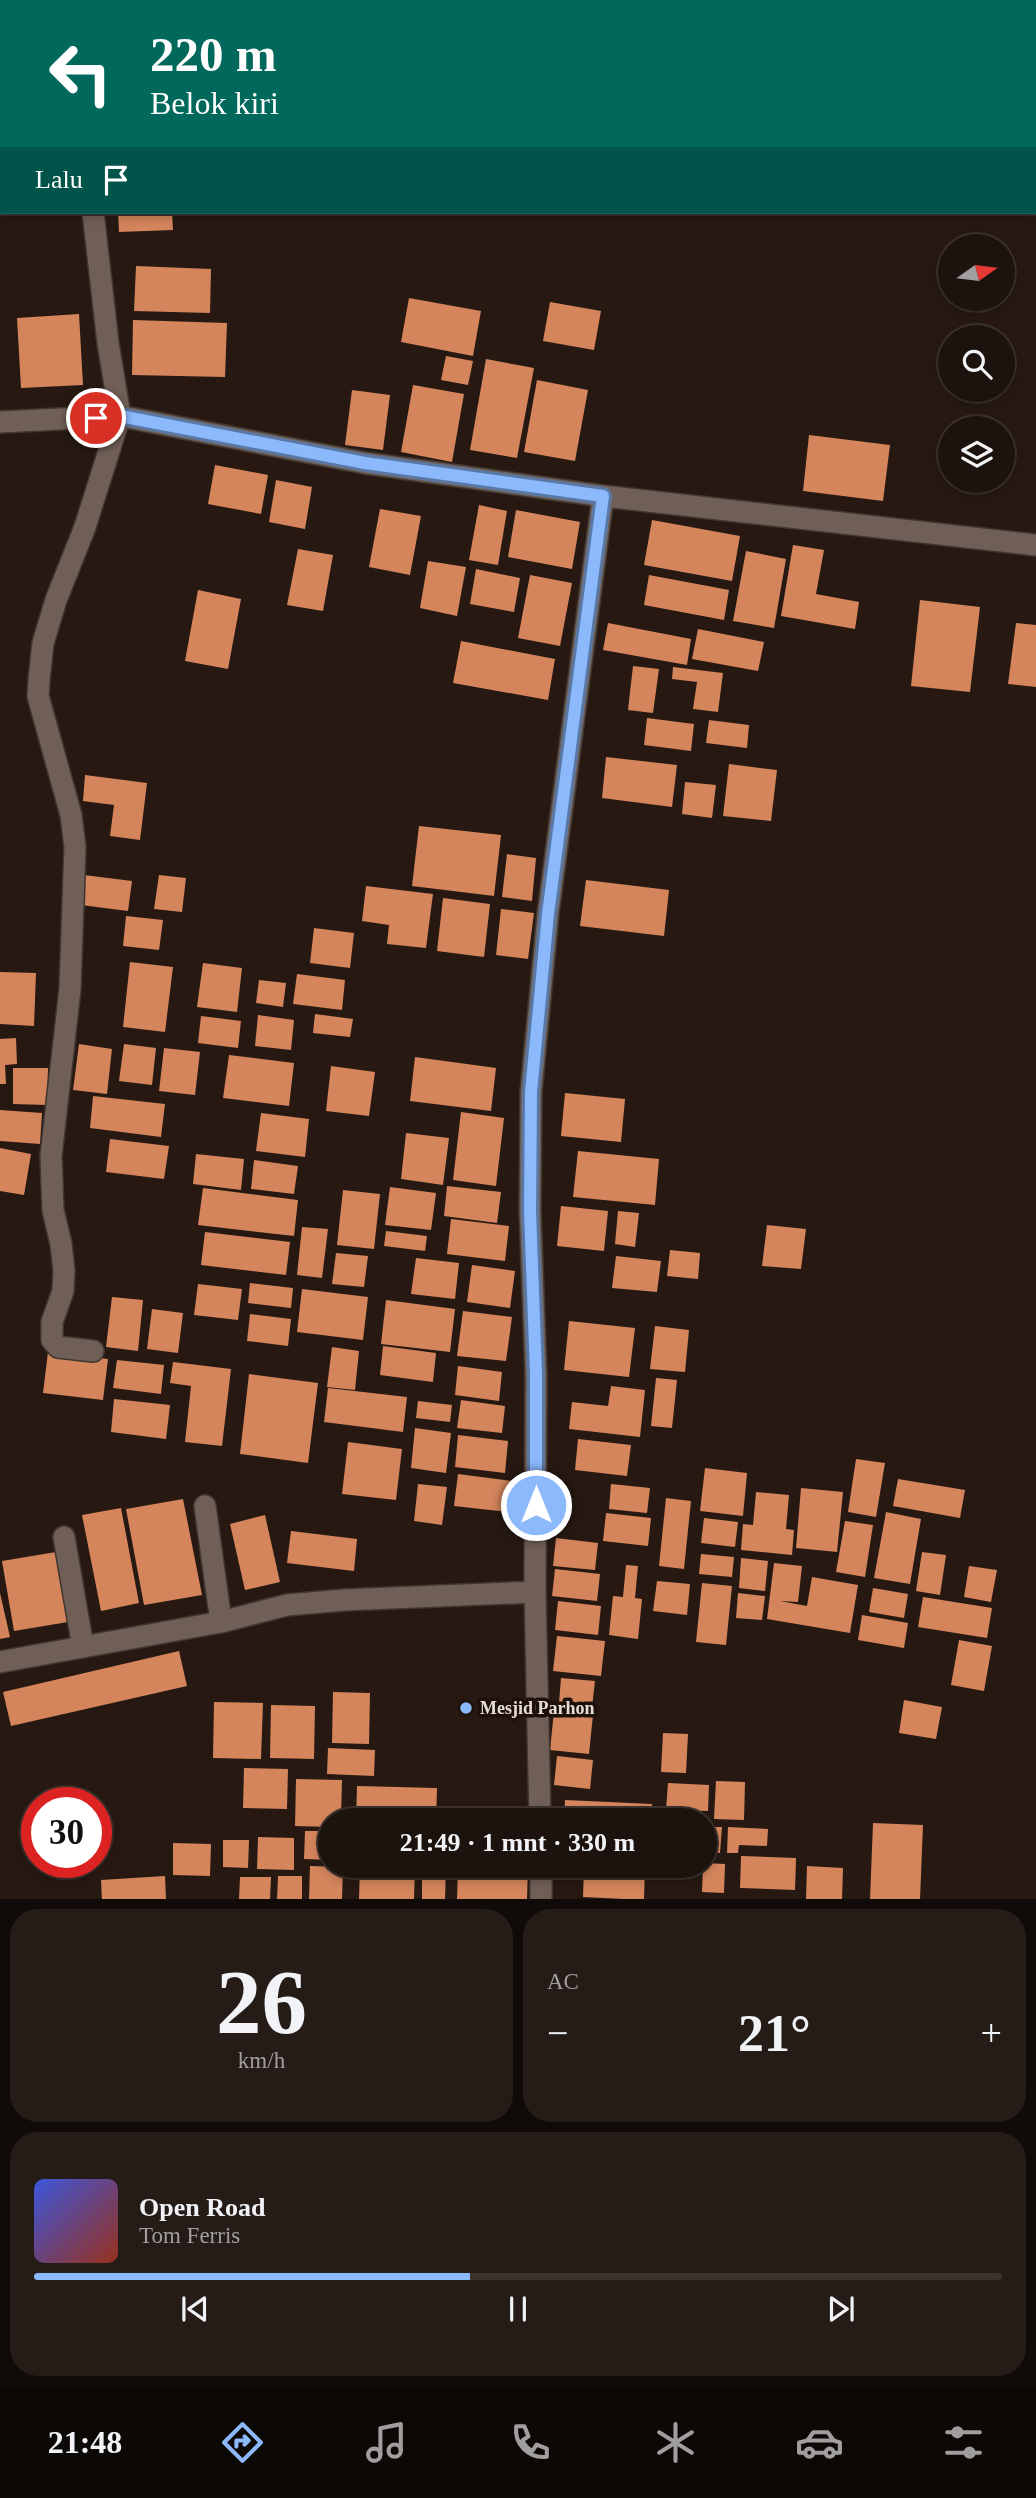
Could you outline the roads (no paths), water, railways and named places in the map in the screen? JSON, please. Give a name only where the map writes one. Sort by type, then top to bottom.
[{"type":"street","points":[[74,1349],[52,1340],[52,1322],[63,1292],[64,1271],[61,1244],[52,1210],[51,1166],[71,989],[75,847],[71,815],[38,696],[43,643],[49,622],[94,501],[120,416],[107,343],[93,214]]},
{"type":"street","points":[[0,422],[120,416],[365,463],[603,496],[1036,545]]},
{"type":"street","points":[[540,1808],[535,1592],[536,1374],[530,1211],[531,1092],[548,914],[603,496]]},
{"type":"street","points":[[205,1506],[221,1622]]},
{"type":"street","points":[[64,1537],[83,1647]]},
{"type":"street","points":[[0,1662],[221,1622],[287,1605],[535,1592]]},
{"type":"street","points":[[541,1878],[541,1899]]},
{"type":"place","name":"Mesjid Parhon","points":[[466,1708]]}]
